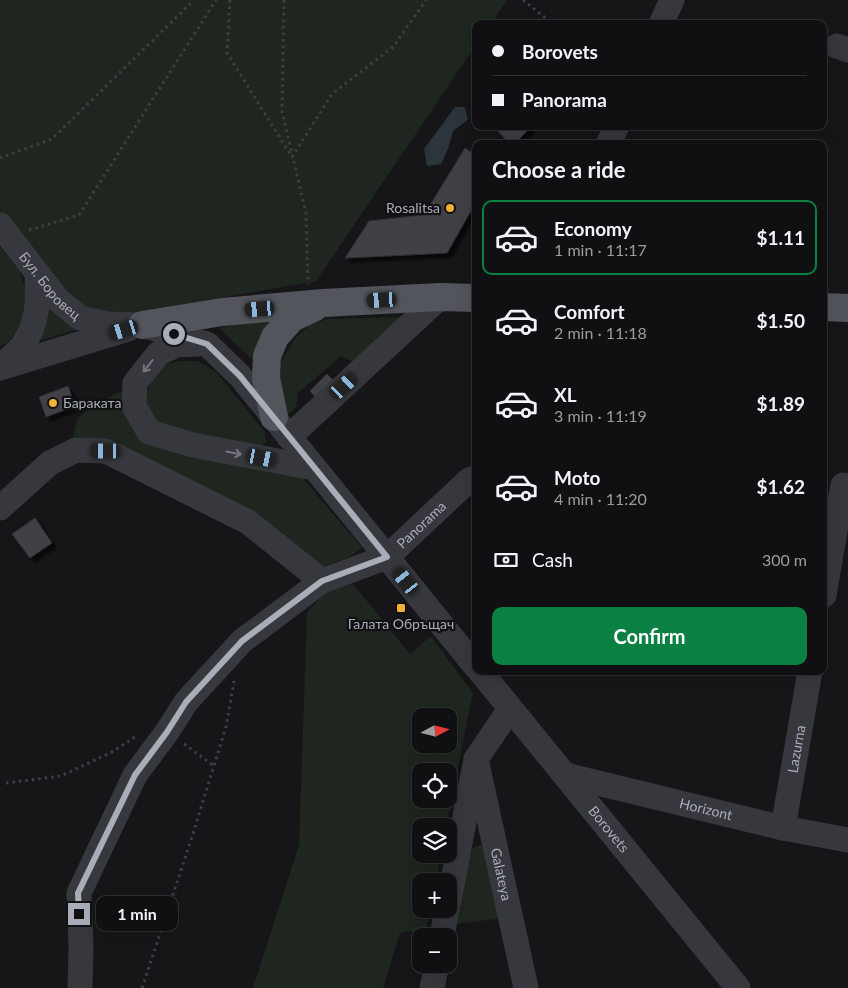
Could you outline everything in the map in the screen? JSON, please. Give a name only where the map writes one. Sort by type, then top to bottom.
[{"type":"main road","points":[[142,325],[222,312],[310,304],[440,297],[472,298]]},
{"type":"main road","points":[[281,427],[266,378],[267,356],[275,337],[292,318],[310,304]]},
{"type":"main road","points":[[827,308],[848,308]]},
{"type":"street","points":[[663,20],[672,0]]},
{"type":"street","name":"Бул. Боровец","points":[[4,231],[58,300],[80,318],[108,324],[142,325]]},
{"type":"street","points":[[0,368],[22,346],[34,324],[38,299],[37,273]]},
{"type":"street","points":[[281,427],[440,297]]},
{"type":"street","points":[[0,368],[142,325],[207,344],[240,376],[472,662]]},
{"type":"street","points":[[207,344],[176,345],[158,354],[135,383],[134,406],[149,432],[192,445],[314,468]]},
{"type":"street","points":[[0,508],[50,463],[76,450],[106,451],[248,522],[322,581]]},
{"type":"street","name":"Panorama","points":[[80,988],[81,947],[78,893],[156,731],[186,702],[242,641],[322,581],[387,557],[472,479]]},
{"type":"street","points":[[827,571],[838,485]]},
{"type":"street","name":"Borovets","points":[[483,675],[738,988]]},
{"type":"street","name":"Lazurna","points":[[783,828],[809,675]]},
{"type":"street","points":[[454,873],[476,759],[510,709]]},
{"type":"street","name":"Galateya","points":[[476,759],[526,988]]},
{"type":"street","name":"Horizont","points":[[565,776],[783,828],[848,840]]},
{"type":"street","points":[[432,988],[435,973]]},
{"type":"path","points":[[0,158],[52,139],[194,0]]},
{"type":"path","points":[[4,231],[79,215],[216,0]]},
{"type":"path","points":[[230,0],[228,53],[292,157]]},
{"type":"path","points":[[284,0],[282,111],[306,213],[310,304]]},
{"type":"path","points":[[292,157],[332,94],[393,47],[426,0]]},
{"type":"path","points":[[523,0],[548,20]]},
{"type":"path","points":[[142,988],[168,913],[226,727],[235,679]]},
{"type":"path","points":[[6,783],[61,776],[156,731],[214,766]]},
{"type":"path","points":[[79,914],[168,913]]},
{"type":"shaded area","points":[[0,0],[507,0],[494,20],[472,20],[472,51],[316,281],[109,316],[74,301],[28,249],[0,212]]},
{"type":"shaded area","points":[[455,107],[465,107],[468,120],[453,131],[441,164],[427,166],[424,149]]},
{"type":"shaded area","points":[[0,247],[20,271],[26,292],[25,324],[8,342],[0,346]]},
{"type":"shaded area","points":[[47,296],[88,326],[32,343]]},
{"type":"shaded area","points":[[404,317],[352,361],[341,356],[298,393],[296,407],[288,415],[281,401],[279,380],[282,360],[296,337],[311,324],[328,319]]},
{"type":"shaded area","points":[[273,319],[258,365],[219,328],[244,322]]},
{"type":"shaded area","points":[[179,361],[198,361],[217,373],[265,432],[266,441],[260,448],[159,426],[148,412],[146,396],[151,381],[162,366]]},
{"type":"shaded area","points":[[126,389],[129,414],[300,475],[362,548],[351,556],[322,567],[103,441],[73,437],[77,418],[102,401]]},
{"type":"shaded area","points":[[353,584],[410,654],[431,636],[473,693],[457,772],[457,763],[412,763],[412,808],[450,808],[448,818],[412,818],[412,863],[439,863],[437,873],[412,873],[412,918],[428,918],[426,928],[412,928],[412,931],[400,933],[383,988],[253,988],[299,845],[307,613],[326,591]]},
{"type":"shaded area","points":[[491,842],[503,918],[456,924],[472,848]]},
{"type":"building","points":[[497,130],[528,130],[518,140],[506,140]]},
{"type":"building","name":"Rosalitsa","points":[[465,148],[472,152],[472,209],[447,253],[345,258],[369,221],[424,215]]},
{"type":"building","points":[[327,374],[337,384],[319,401],[310,391]]},
{"type":"building","points":[[68,386],[75,406],[46,417],[39,397]]},
{"type":"building","points":[[35,518],[52,543],[30,558],[12,534]]},
{"type":"place","name":"Rosalitsa","points":[[450,208]]},
{"type":"place","name":"Бараката","points":[[53,403]]},
{"type":"place","name":"Галата Обръщач","points":[[401,608]]},
{"type":"route","points":[[79,914],[78,893],[135,775],[167,732],[186,702],[242,641],[322,581],[387,557],[240,376],[207,344],[174,334]]}]
